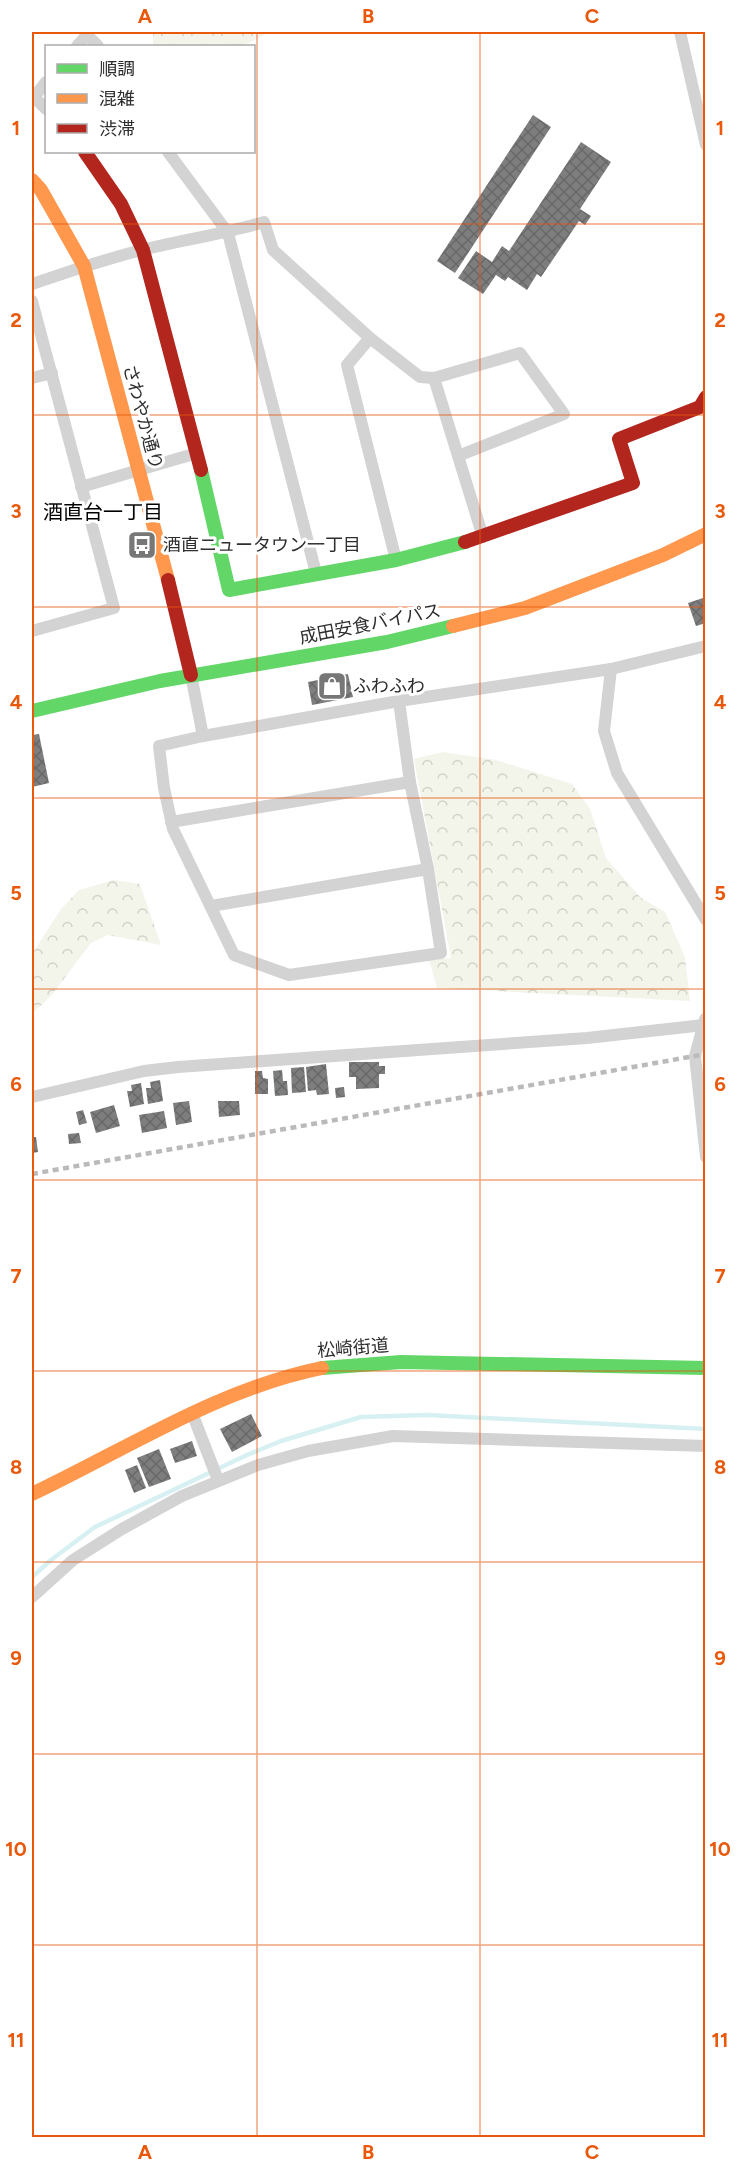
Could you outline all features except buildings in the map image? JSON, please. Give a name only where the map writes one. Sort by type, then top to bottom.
[{"type":"street","points":[[680,32],[705,145]]},
{"type":"street","points":[[78,45],[87,35],[97,45]]},
{"type":"street","points":[[45,83],[33,96],[45,108]]},
{"type":"street","points":[[86,153],[121,204],[143,250],[197,453],[228,590],[396,560],[483,537],[633,483],[619,439],[704,407]]},
{"type":"street","points":[[169,153],[228,233],[316,573]]},
{"type":"street","name":"さわやか通り","points":[[32,180],[41,190],[84,266],[139,470],[190,675]]},
{"type":"street","points":[[32,284],[84,266],[143,250],[228,233],[264,222],[273,250],[370,338],[420,377],[434,378],[520,353],[564,414],[458,456]]},
{"type":"street","points":[[32,301],[114,608],[32,632]]},
{"type":"street","points":[[370,338],[347,365],[396,560]]},
{"type":"street","points":[[32,378],[52,373]]},
{"type":"street","points":[[434,378],[483,537]]},
{"type":"street","points":[[81,487],[197,453]]},
{"type":"street","name":"成田安食バイパス","points":[[32,711],[59,703],[190,675],[387,642],[525,608],[663,555],[705,534]]},
{"type":"street","points":[[399,701],[410,782],[428,869],[441,953],[289,975],[234,955],[173,829],[164,788],[159,746],[399,701],[610,669],[705,646]]},
{"type":"street","points":[[610,669],[604,731],[617,773],[705,920]]},
{"type":"street","points":[[190,675],[203,736]]},
{"type":"street","points":[[171,822],[410,782]]},
{"type":"street","points":[[211,906],[428,869]]},
{"type":"street","points":[[32,1097],[144,1071],[178,1066],[578,1038],[704,1021],[695,1056],[705,1157]]},
{"type":"street","name":"松崎街道","points":[[32,1494],[224,1398],[272,1380],[312,1370],[355,1363],[401,1362],[705,1368]]},
{"type":"street","points":[[192,1413],[218,1478]]},
{"type":"street","points":[[32,1597],[73,1560],[122,1528],[182,1496],[218,1478],[308,1451],[393,1436],[705,1446]]},
{"type":"green space","points":[[153,32],[270,32],[244,45],[153,45]]},
{"type":"green space","points":[[443,752],[496,760],[572,784],[590,809],[606,858],[641,898],[665,912],[685,957],[690,1001],[437,988],[429,960],[451,958],[414,759]]},
{"type":"green space","points":[[114,880],[140,884],[161,945],[108,935],[91,943],[51,996],[32,1014],[32,954],[61,909],[79,890]]},
{"type":"waterway","points":[[32,1577],[95,1527],[247,1455],[281,1441],[361,1417],[427,1415],[706,1429]]},
{"type":"railway","points":[[32,1174],[706,1054]]},
{"type":"traffic: fast","points":[[201,470],[229,590],[396,560],[465,542]]},
{"type":"traffic: fast","points":[[32,711],[160,681],[387,642],[453,626]]},
{"type":"traffic: fast","points":[[322,1368],[401,1362],[706,1368]]},
{"type":"traffic: slow","points":[[32,180],[41,190],[84,266],[168,580]]},
{"type":"traffic: slow","points":[[453,626],[525,608],[663,555],[706,534]]},
{"type":"traffic: slow","points":[[32,1494],[210,1405],[246,1390],[322,1368]]},
{"type":"traffic: jam","points":[[86,153],[121,204],[143,250],[201,470]]},
{"type":"traffic: jam","points":[[465,542],[633,483],[619,439],[700,407],[706,397]]},
{"type":"traffic: jam","points":[[168,580],[191,675]]},
{"type":"place","name":"酒直ニュータウン一丁目","points":[[142,545]]},
{"type":"place","name":"ふわふわ","points":[[332,686]]},
{"type":"district","name":"酒直台一丁目","points":[[103,512]]}]
